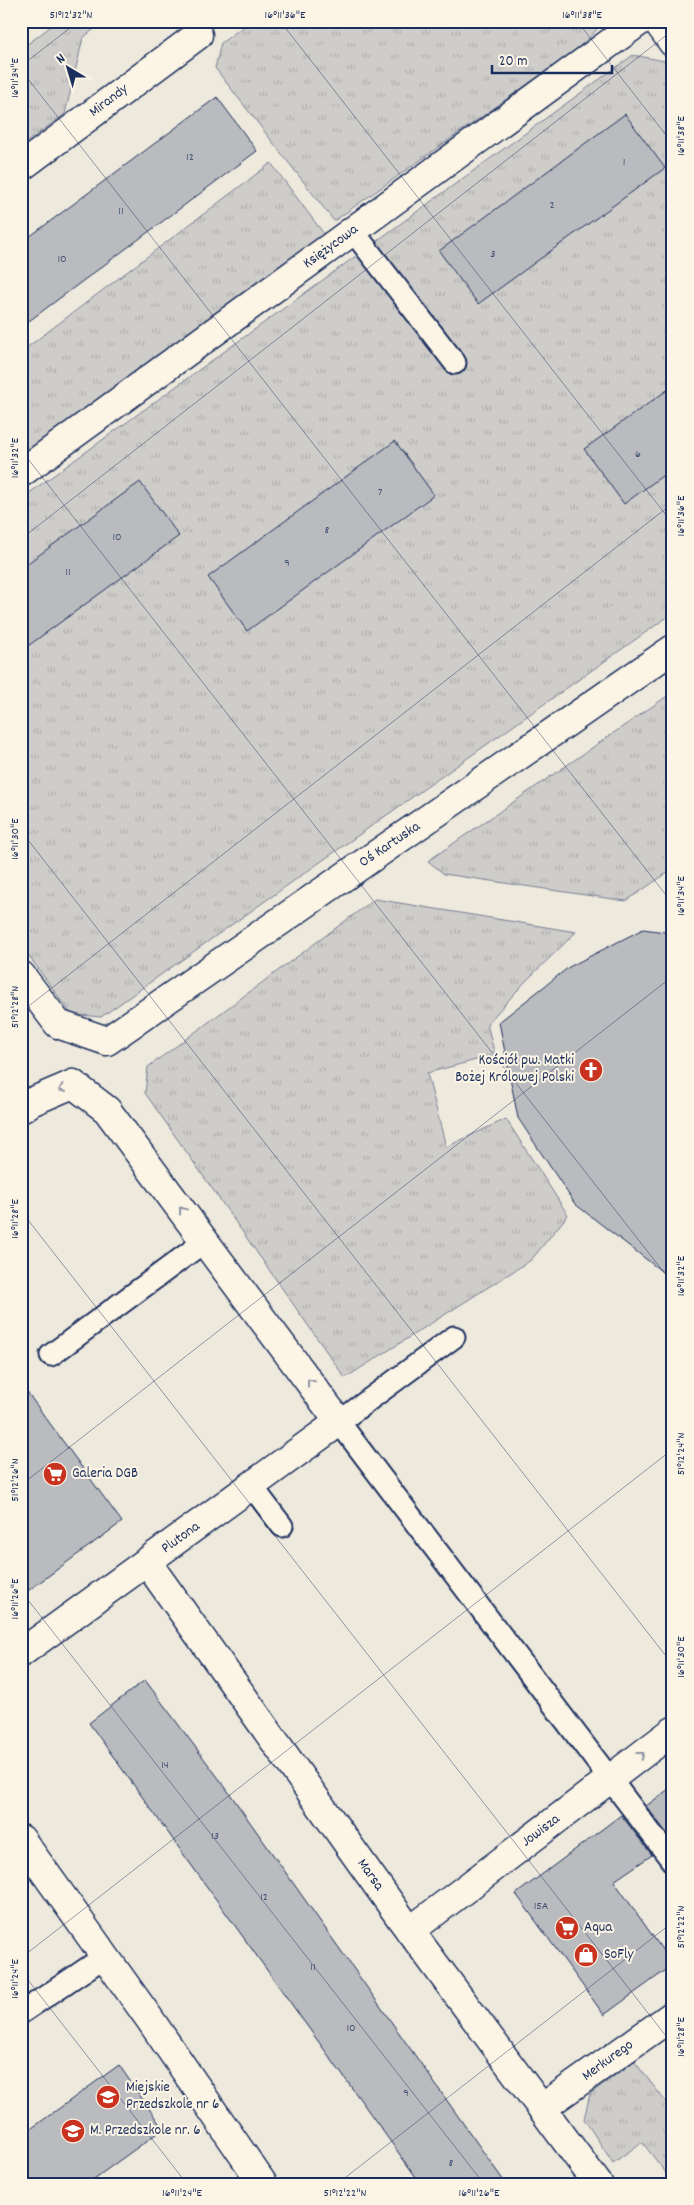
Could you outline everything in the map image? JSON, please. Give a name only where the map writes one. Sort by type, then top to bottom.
[{"type":"street","name":"Księżycowa","points":[[21,473],[640,21]]},
{"type":"street","points":[[657,21],[673,43]]},
{"type":"street","name":"Mirandy","points":[[21,167],[198,35]]},
{"type":"street","name":"Oś Kartuska","points":[[21,975],[58,1024],[108,1041],[673,649]]},
{"type":"street","points":[[21,1109],[30,1102],[73,1084],[107,1110],[339,1422]]},
{"type":"street","name":"Plutona","points":[[21,1653],[339,1422]]},
{"type":"street","name":"Marsa","points":[[147,1562],[410,1931],[598,2184]]},
{"type":"street","name":"Jowisza","points":[[410,1931],[673,1731]]},
{"type":"street","points":[[21,1839],[149,2018],[263,2184]]},
{"type":"street","name":"Merkurego","points":[[542,2108],[673,2015]]},
{"type":"lane","points":[[353,231],[455,363]]},
{"type":"lane","points":[[51,1355],[205,1241]]},
{"type":"lane","points":[[454,1337],[339,1422],[673,1862]]},
{"type":"lane","points":[[251,1485],[282,1526]]},
{"type":"lane","points":[[21,2013],[104,1957]]},
{"type":"green space","points":[[58,21],[104,21],[83,38],[65,114],[21,146],[21,49]]},
{"type":"green space","points":[[251,21],[604,21],[572,53],[334,221],[215,68],[221,43]]},
{"type":"green space","points":[[633,55],[670,62],[673,66],[673,613],[101,1017],[71,1014],[21,945],[21,499]]},
{"type":"green space","points":[[271,163],[327,238],[21,458],[21,352]]},
{"type":"green space","points":[[673,692],[673,869],[626,901],[444,874],[428,861]]},
{"type":"green space","points":[[375,899],[576,932],[525,982],[487,1024],[495,1055],[427,1073],[446,1147],[506,1119],[568,1215],[531,1260],[345,1378],[145,1093],[148,1067]]},
{"type":"green space","points":[[634,2061],[673,2111],[673,2182],[642,2142],[613,2163],[584,2119],[590,2094]]},
{"type":"building","points":[[217,97],[257,151],[21,327],[21,243]]},
{"type":"building","points":[[625,114],[665,168],[478,304],[439,251]]},
{"type":"building","points":[[673,386],[673,468],[624,504],[584,449]]},
{"type":"building","points":[[395,441],[434,495],[247,631],[208,577]]},
{"type":"building","points":[[140,482],[179,536],[21,651],[21,568]]},
{"type":"building","name":"Kościół pw. Matki Bożej Królowej Polski","points":[[643,929],[673,933],[673,1280],[575,1204],[518,1118],[499,1022],[569,967]]},
{"type":"building","name":"Galeria DGB","points":[[21,1384],[122,1522],[21,1596]]},
{"type":"building","points":[[145,1680],[223,1784],[506,2184],[421,2184],[89,1723]]},
{"type":"building","points":[[673,1786],[673,1840],[672,1840],[646,1806]]},
{"type":"building","points":[[621,1815],[652,1855],[614,1881],[673,1965],[604,2015],[516,1894]]},
{"type":"building","name":"Miejskie Przedszkole nr 6","points":[[119,2065],[163,2129],[87,2184],[21,2184],[21,2136]]},
{"type":"place","name":"Kościół pw. Matki Bożej Królowej Polski","points":[[591,1070]]},
{"type":"place","name":"Galeria DGB","points":[[55,1474]]},
{"type":"place","name":"Aqua","points":[[567,1928]]},
{"type":"place","name":"SoFly","points":[[586,1955]]},
{"type":"place","name":"Miejskie Przedszkole nr 6","points":[[108,2097]]},
{"type":"place","name":"M. Przedszkole nr. 6","points":[[73,2131]]}]
